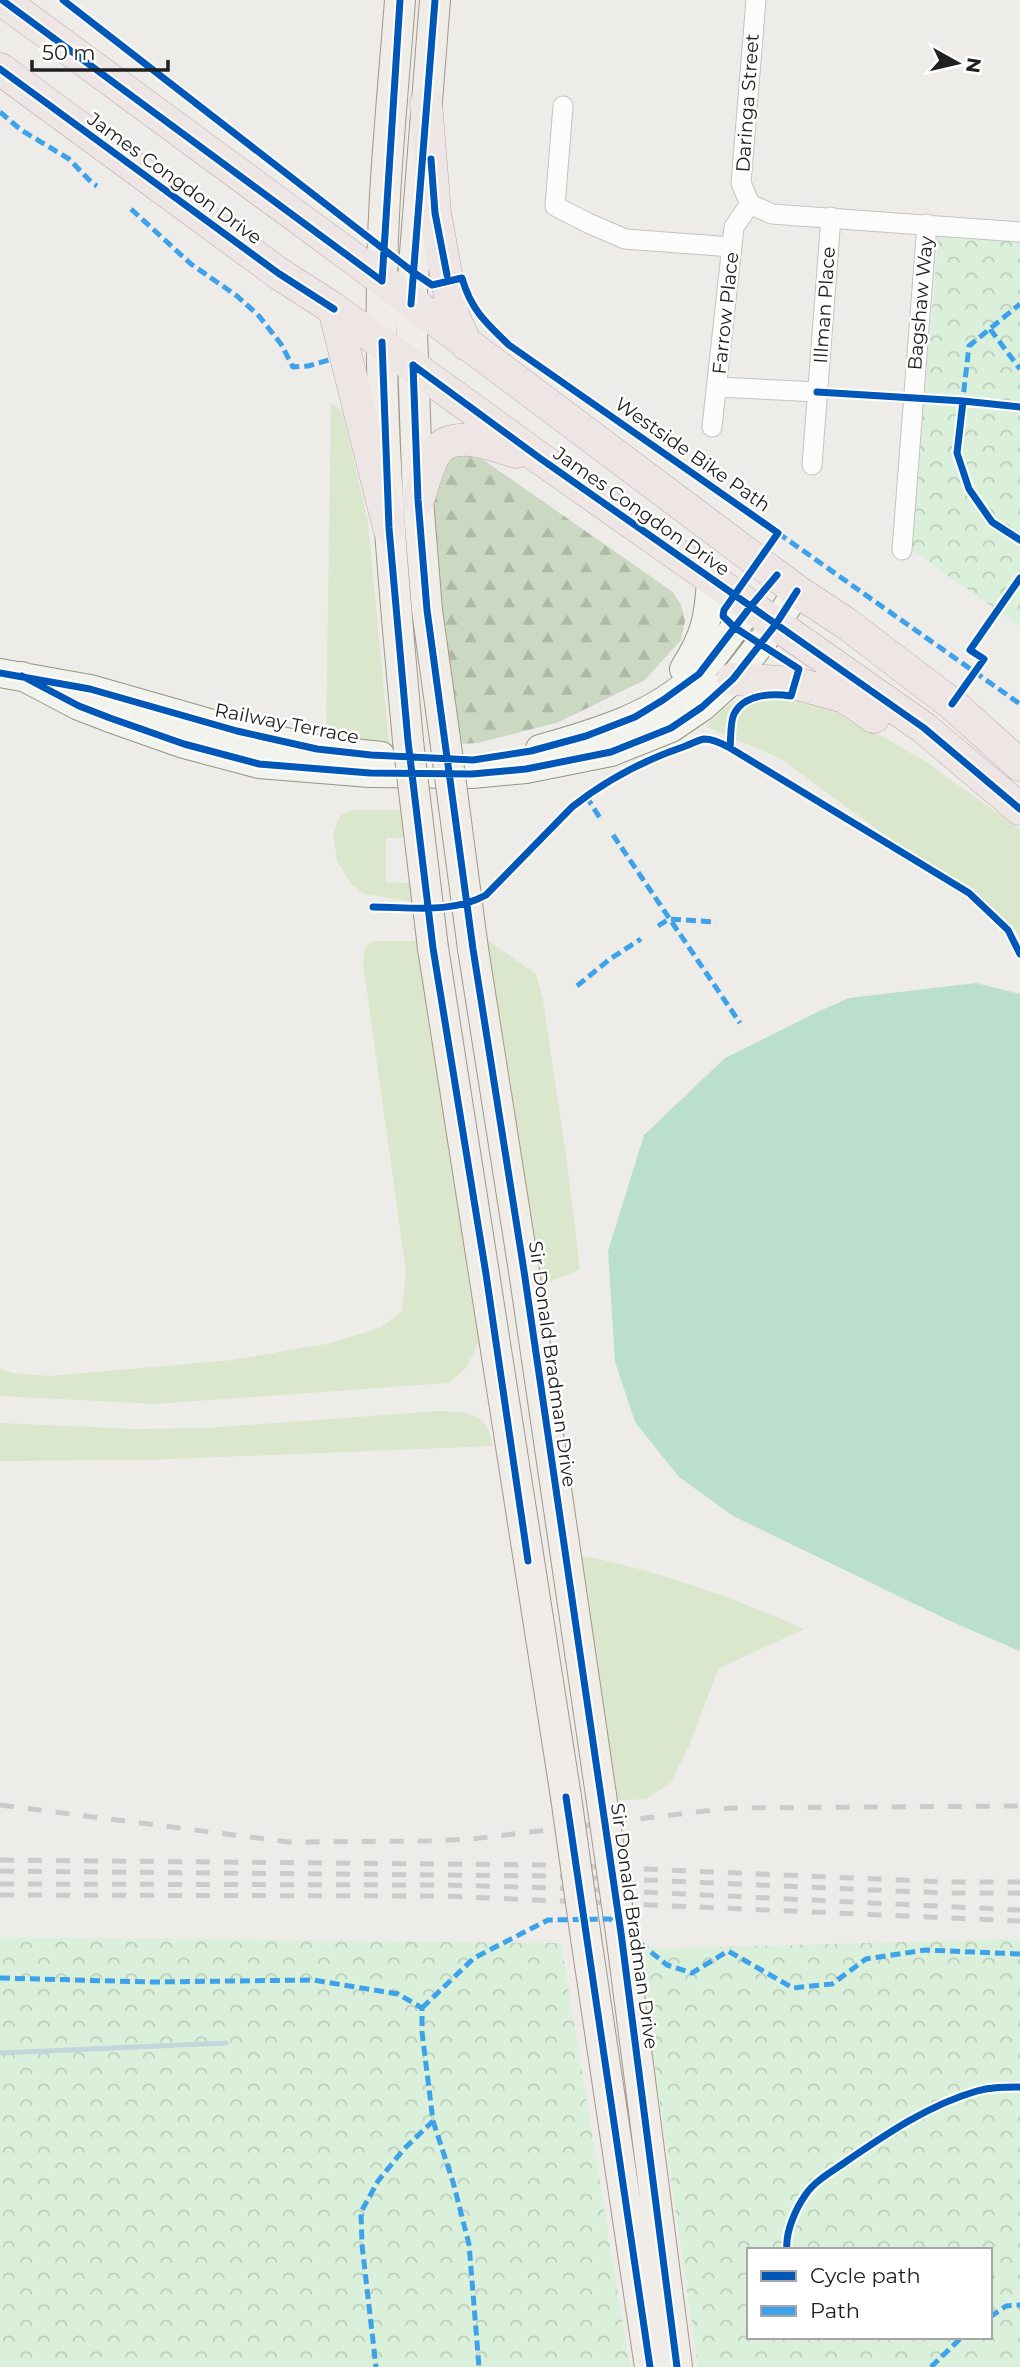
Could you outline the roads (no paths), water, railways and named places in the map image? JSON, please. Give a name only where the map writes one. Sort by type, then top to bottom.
[{"type":"highway","name":"James Congdon Drive","points":[[2,0],[787,583],[847,624],[952,704],[1020,765]]},
{"type":"highway","name":"James Congdon Drive","points":[[0,69],[278,272],[382,342],[541,460],[924,728],[1020,809]]},
{"type":"highway","points":[[426,103],[435,213],[454,318],[468,346]]},
{"type":"highway","points":[[334,309],[389,528]]},
{"type":"highway","points":[[418,500],[435,453],[449,442],[471,439],[541,460]]},
{"type":"highway","points":[[751,606],[787,583]]},
{"type":"highway","points":[[733,679],[795,682],[845,697],[928,754],[970,766]]},
{"type":"highway","points":[[978,727],[1020,742]]},
{"type":"main road","points":[[400,0],[382,281],[382,342],[389,528],[408,741],[433,948],[566,1797],[650,2367]]},
{"type":"main road","name":"Sir Donald Bradman Drive","points":[[435,0],[411,304],[418,500],[427,610],[473,950],[524,1271],[621,1933],[677,2367]]},
{"type":"main road","points":[[663,701],[698,647],[709,616],[711,580]]},
{"type":"main road","name":"Railway Terrace","points":[[11,674],[110,719],[184,744],[259,764],[370,773],[472,774],[526,769],[611,752],[671,728],[702,707],[733,679],[776,624],[787,583]]},
{"type":"main road","name":"Railway Terrace","points":[[11,674],[90,689],[237,731],[317,749],[371,755],[473,760],[531,751],[586,736],[635,717],[663,701],[699,674],[751,606]]},
{"type":"street","name":"Daringa Street","points":[[750,204],[741,183],[756,0]]},
{"type":"street","points":[[563,106],[555,206],[625,239],[732,247]]},
{"type":"street","points":[[750,204],[772,214],[1020,232]]},
{"type":"street","name":"Farrow Place","points":[[712,427],[733,227],[750,204]]},
{"type":"street","name":"Illman Place","points":[[812,465],[831,217]]},
{"type":"street","name":"Bagshaw Way","points":[[902,550],[926,224]]},
{"type":"street","points":[[717,387],[817,393]]},
{"type":"waterway","points":[[0,2053],[226,2043]]},
{"type":"railway","points":[[0,1805],[289,1842],[472,1839],[730,1808],[1020,1806]]},
{"type":"railway","points":[[0,1860],[552,1865],[946,1882],[1020,1882]]},
{"type":"railway","points":[[0,1871],[553,1876],[944,1893],[1020,1893]]},
{"type":"railway","points":[[0,1884],[444,1885],[1020,1910]]},
{"type":"railway","points":[[0,1895],[444,1896],[1020,1921]]}]
